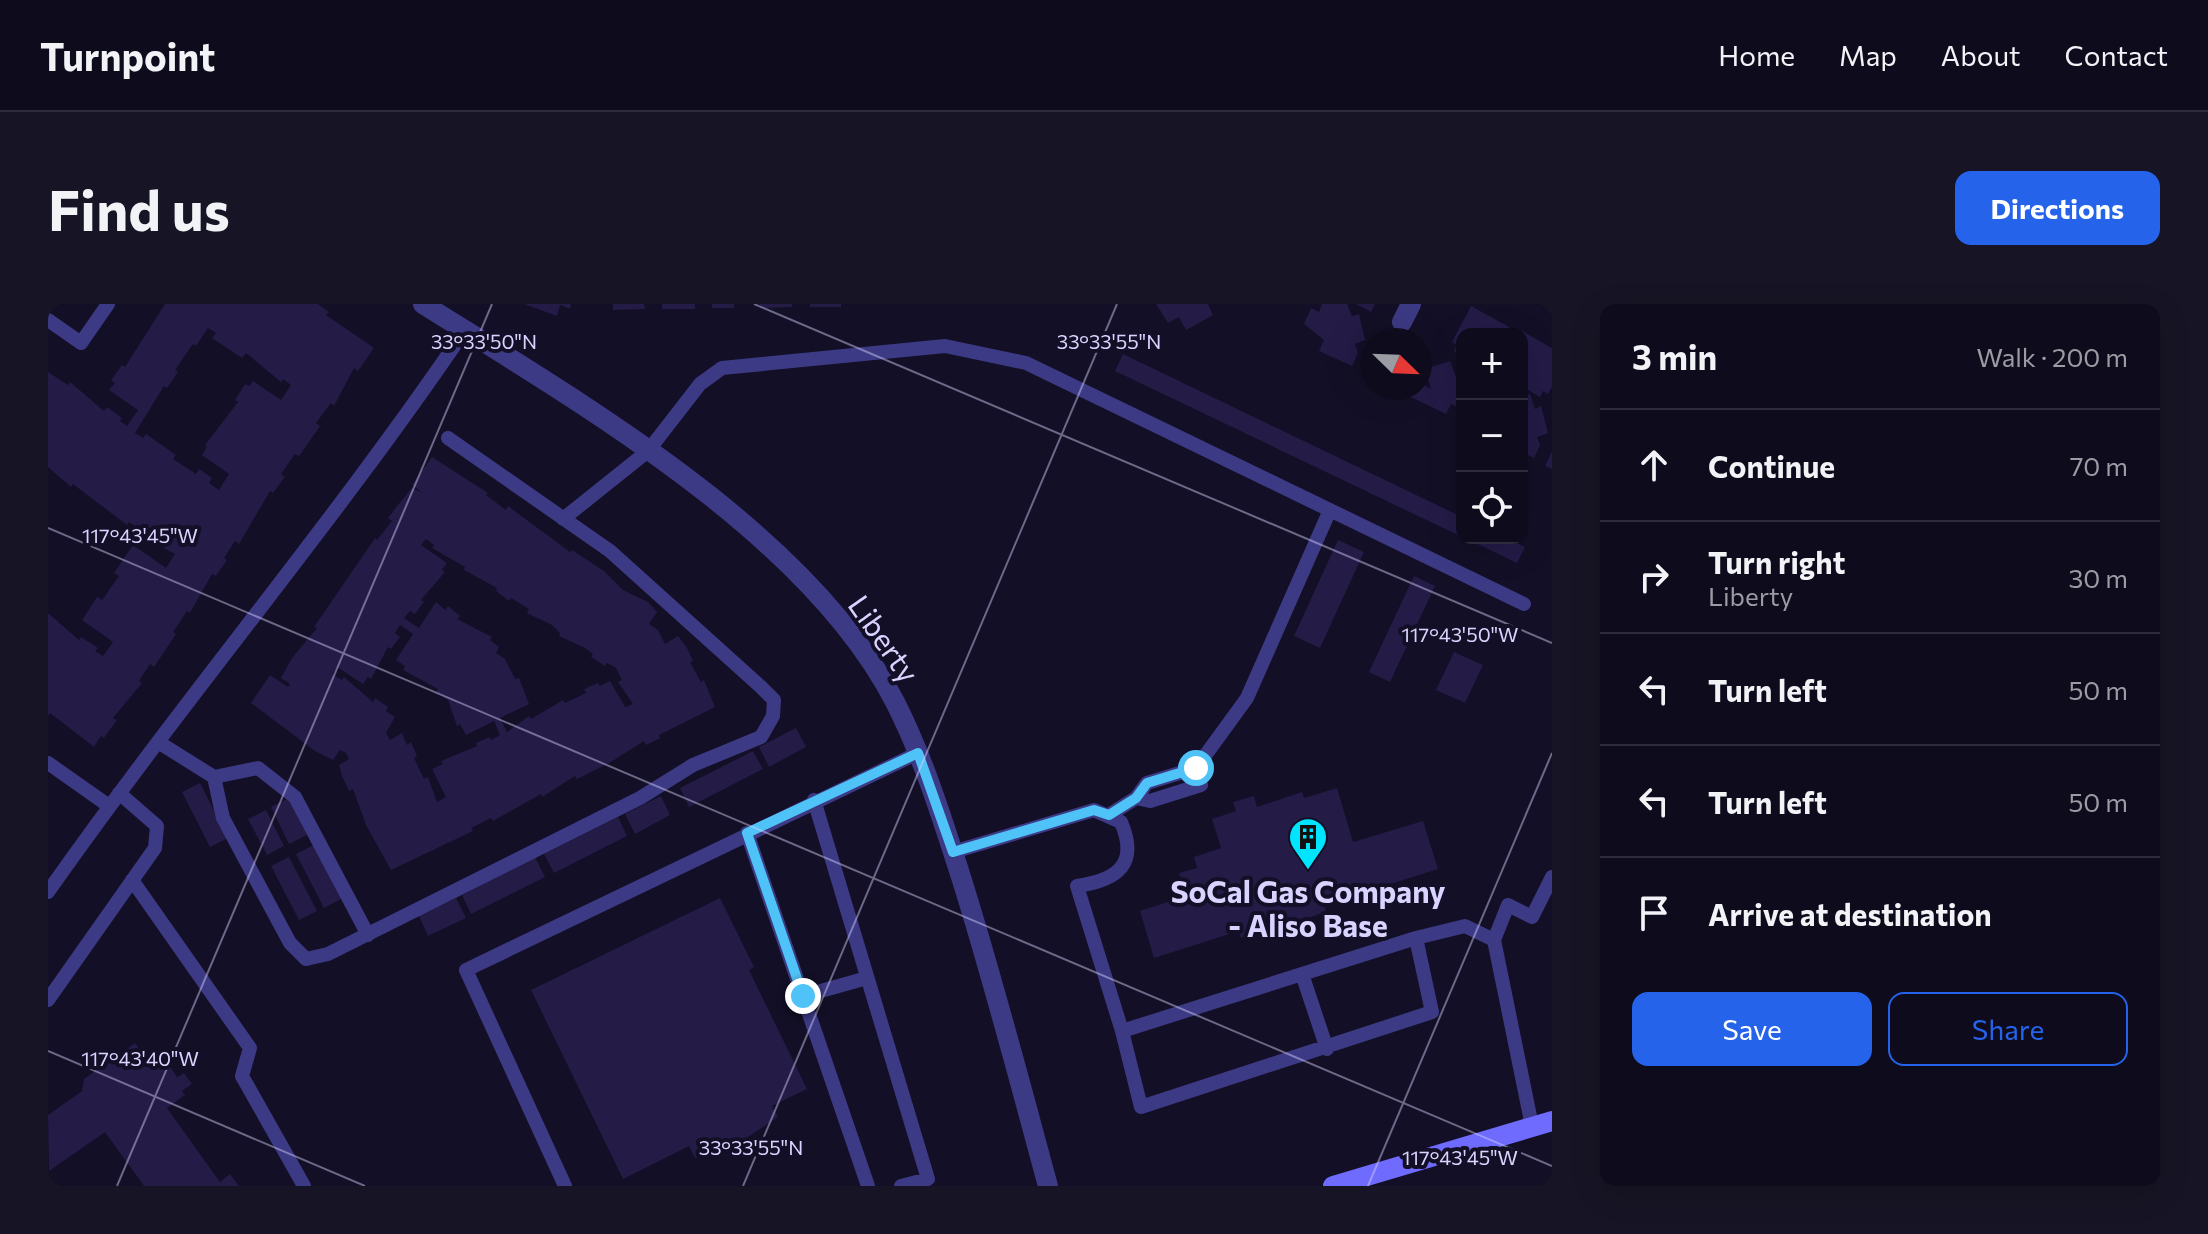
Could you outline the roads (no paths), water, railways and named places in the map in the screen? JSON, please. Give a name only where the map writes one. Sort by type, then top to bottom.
[{"type":"main road","points":[[1333,1186],[1542,1123]]},
{"type":"street","name":"Liberty","points":[[423,304],[648,451],[766,540],[841,621],[894,699],[918,753],[953,852],[1048,1186]]},
{"type":"lane","points":[[48,320],[81,343],[108,304]]},
{"type":"lane","points":[[48,892],[109,806],[402,423],[465,330]]},
{"type":"lane","points":[[563,519],[648,451],[700,384],[722,368],[945,346],[1026,363],[1524,604]]},
{"type":"lane","points":[[214,777],[223,818],[290,943],[306,959],[328,954],[368,935],[640,798],[693,765],[761,737],[773,716],[774,700],[761,687],[610,551],[448,438]]},
{"type":"lane","points":[[1109,815],[1136,798],[1147,783],[1196,768],[1247,698],[1330,510]]},
{"type":"lane","points":[[158,742],[214,777],[258,768],[295,797],[368,935]]},
{"type":"lane","points":[[565,1186],[466,970],[814,800],[918,753]]},
{"type":"lane","points":[[48,763],[109,806]]},
{"type":"lane","points":[[1136,798],[1150,801],[1201,785],[1196,768]]},
{"type":"lane","points":[[48,1000],[155,848],[157,826],[119,793]]},
{"type":"lane","points":[[814,800],[928,1179],[901,1186]]},
{"type":"lane","points":[[953,852],[1094,810],[1121,822],[1129,840],[1126,862],[1114,876],[1099,883],[1077,886],[1122,1031],[1141,1107],[1327,1049],[1432,1012],[1416,938]]},
{"type":"lane","points":[[747,833],[868,1186]]},
{"type":"lane","points":[[1542,1123],[1494,940],[1508,905],[1532,917],[1552,877]]},
{"type":"lane","points":[[132,880],[250,1048],[242,1076],[304,1186]]},
{"type":"lane","points":[[1122,1031],[1416,938],[1465,926],[1494,940]]},
{"type":"lane","points":[[1302,974],[1327,1049]]},
{"type":"lane","points":[[803,996],[867,978]]},
{"type":"place","name":"SoCal Gas Company - Aliso Base","points":[[1308,871]]}]
